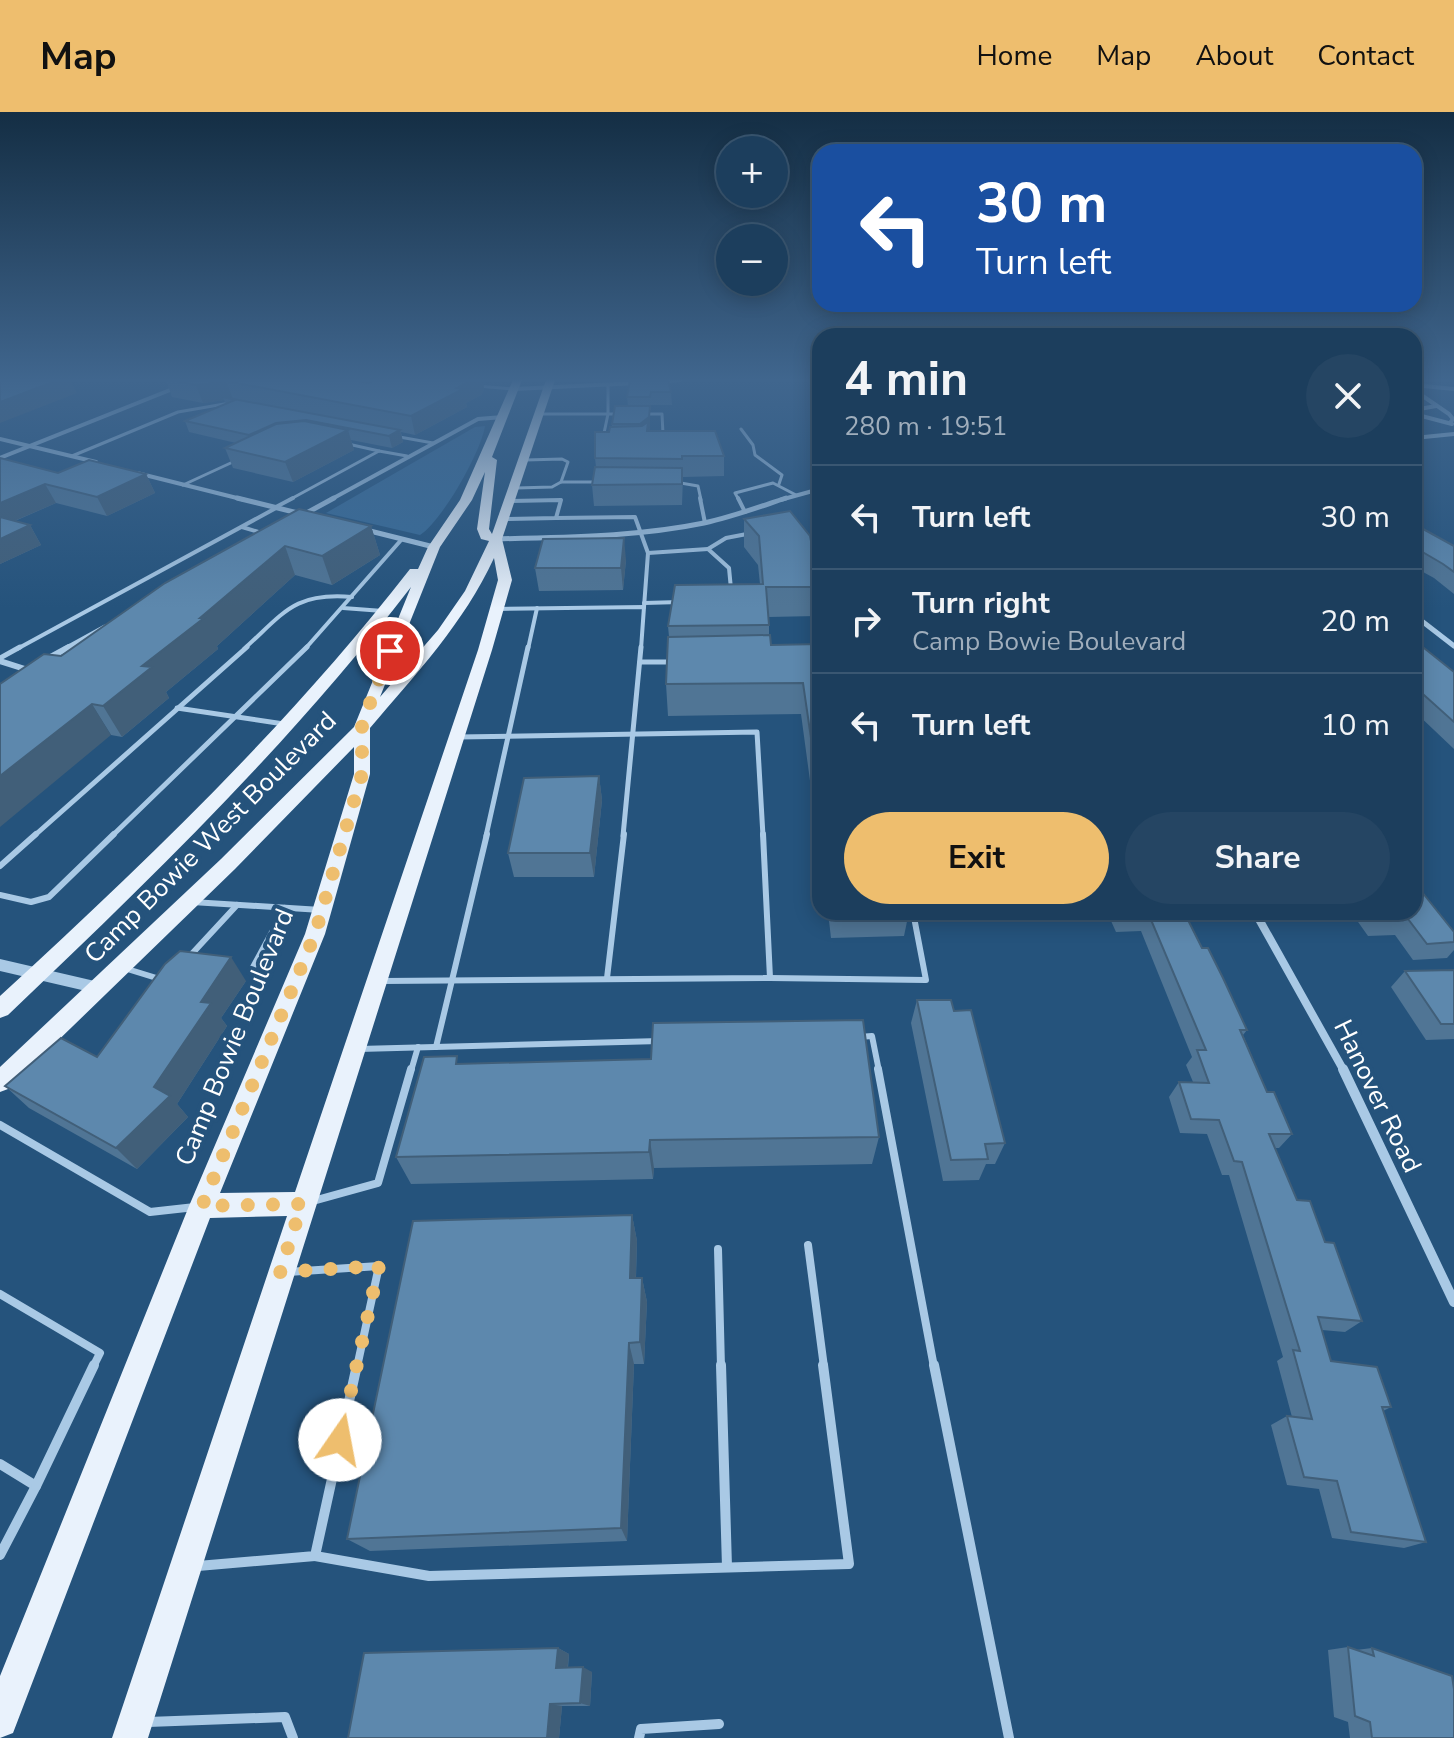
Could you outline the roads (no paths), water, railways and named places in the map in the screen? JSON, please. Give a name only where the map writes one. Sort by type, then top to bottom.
[{"type":"main road","name":"Camp Bowie Boulevard","points":[[0,1720],[322,910],[362,774],[362,724],[434,547],[466,500],[487,456]]},
{"type":"main road","points":[[490,456],[492,463],[483,529],[485,536],[496,539]]},
{"type":"main road","points":[[514,456],[514,465],[524,465]]},
{"type":"main road","points":[[133,1730],[497,609],[505,580],[496,539],[527,456]]},
{"type":"main road","name":"Camp Bowie West Boulevard","points":[[0,1082],[346,746],[443,633],[472,591],[496,539]]},
{"type":"main road","name":"Camp Bowie West Boulevard","points":[[0,1009],[203,815],[289,725],[387,611],[434,547]]},
{"type":"main road","points":[[202,1206],[302,1204]]},
{"type":"street","points":[[72,456],[100,463]]},
{"type":"street","points":[[292,521],[407,456]]},
{"type":"street","points":[[128,470],[319,518]]},
{"type":"street","points":[[496,539],[602,538],[642,534],[705,523],[812,491]]},
{"type":"street","points":[[362,529],[434,547]]},
{"type":"street","points":[[251,544],[267,535]]},
{"type":"street","points":[[1422,621],[1454,646]]},
{"type":"street","points":[[19,675],[112,623]]},
{"type":"street","points":[[0,659],[28,670]]},
{"type":"street","name":"Hanover Road","points":[[1259,920],[1340,1064],[1454,1302]]},
{"type":"street","points":[[0,965],[99,988]]},
{"type":"lane","points":[[0,659],[370,456]]},
{"type":"lane","points":[[756,456],[782,475],[779,484]]},
{"type":"lane","points":[[183,485],[239,459]]},
{"type":"lane","points":[[524,465],[562,459],[568,462],[561,482]]},
{"type":"lane","points":[[516,488],[552,487],[561,482],[606,482]]},
{"type":"lane","points":[[666,482],[698,486],[705,523]]},
{"type":"lane","points":[[745,512],[735,493],[779,484],[796,495]]},
{"type":"lane","points":[[511,501],[561,500],[556,518]]},
{"type":"lane","points":[[759,507],[772,516]]},
{"type":"lane","points":[[504,519],[635,517],[648,553],[635,735],[607,978]]},
{"type":"lane","points":[[242,527],[267,535]]},
{"type":"lane","points":[[648,553],[708,549],[726,538],[755,532]]},
{"type":"lane","points":[[0,895],[31,902],[49,897],[324,630],[402,539]]},
{"type":"lane","points":[[708,549],[729,568],[732,601]]},
{"type":"lane","points":[[0,866],[297,602],[328,595],[352,597]]},
{"type":"lane","points":[[497,609],[688,602]]},
{"type":"lane","points":[[343,608],[387,611]]},
{"type":"lane","points":[[436,1047],[454,980],[537,608]]},
{"type":"lane","points":[[640,662],[685,662]]},
{"type":"lane","points":[[177,708],[289,725]]},
{"type":"lane","points":[[456,737],[757,732],[761,770],[764,912],[770,978]]},
{"type":"lane","points":[[188,902],[322,910]]},
{"type":"lane","points":[[178,970],[237,905]]},
{"type":"lane","points":[[252,969],[285,908]]},
{"type":"lane","points":[[375,981],[607,978],[926,980],[915,920]]},
{"type":"lane","points":[[121,967],[168,981],[158,993]]},
{"type":"lane","points":[[841,1037],[872,1036],[958,1492],[1009,1738]]},
{"type":"lane","points":[[353,1049],[670,1041]]},
{"type":"lane","points":[[302,1204],[378,1183],[418,1047]]},
{"type":"lane","points":[[0,1125],[150,1212],[202,1206]]},
{"type":"lane","points":[[185,1567],[315,1556],[429,1576],[849,1564],[808,1245]]},
{"type":"lane","points":[[718,1249],[727,1567]]},
{"type":"lane","points":[[280,1272],[379,1266],[315,1556]]},
{"type":"lane","points":[[0,1294],[100,1353],[0,1555]]},
{"type":"lane","points":[[0,1464],[36,1486]]},
{"type":"lane","points":[[133,1730],[285,1717],[293,1738]]},
{"type":"lane","points":[[639,1738],[641,1729],[719,1724]]}]
